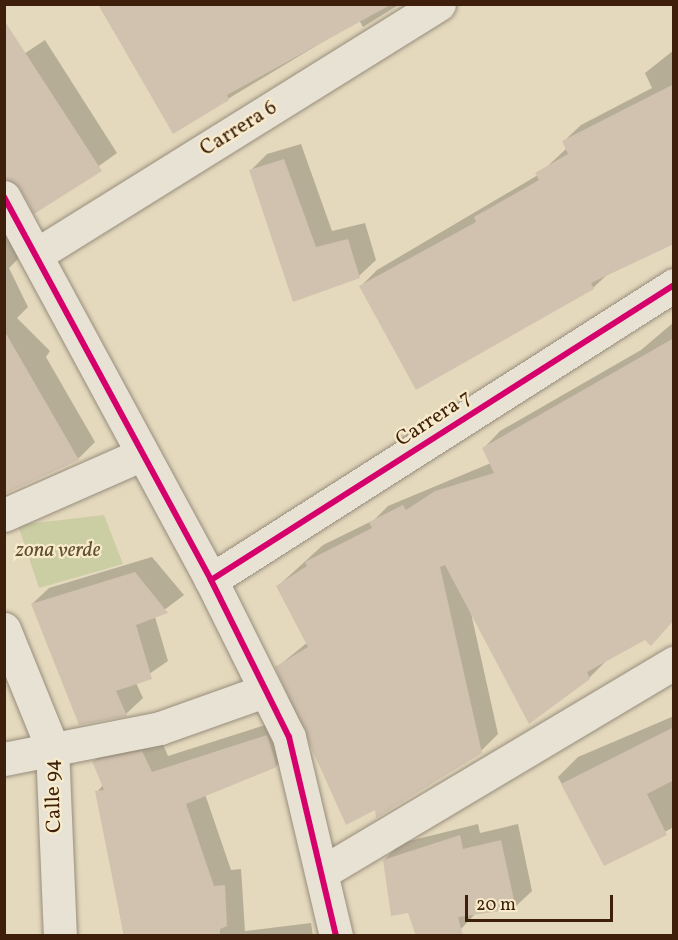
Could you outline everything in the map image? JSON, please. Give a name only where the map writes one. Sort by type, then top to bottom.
[{"type":"street","name":"Carrera 6","points":[[39,253],[439,4]]},
{"type":"street","points":[[4,196],[39,253],[142,454],[212,579],[299,765],[336,936]]},
{"type":"street","name":"Carrera 7","points":[[212,579],[674,285]]},
{"type":"street","points":[[4,515],[142,454]]},
{"type":"street","name":"Calle 94","points":[[4,628],[52,747],[60,936]]},
{"type":"street","points":[[323,873],[674,663]]},
{"type":"street","points":[[4,759],[52,747],[160,728],[264,691]]},
{"type":"green space","name":"zona verde","points":[[104,515],[123,564],[39,588],[18,525]]},
{"type":"building","points":[[98,4],[392,4],[227,95],[229,100],[173,134]]},
{"type":"building","points":[[4,20],[102,171],[34,214],[20,188],[4,178]]},
{"type":"building","points":[[674,84],[674,244],[591,283],[594,289],[416,390],[359,286],[476,222],[474,217],[539,180],[535,173],[568,154],[562,141]]},
{"type":"building","points":[[284,159],[316,247],[348,239],[360,278],[293,302],[249,170]]},
{"type":"building","points":[[4,330],[79,460],[4,494]]},
{"type":"building","points":[[674,338],[674,620],[651,646],[645,640],[587,672],[590,679],[529,724],[445,565],[440,567],[482,753],[376,818],[375,810],[346,825],[275,667],[308,647],[276,586],[307,566],[305,562],[372,528],[369,522],[403,505],[406,510],[435,491],[494,473],[482,448]]},
{"type":"building","points":[[135,572],[168,613],[136,625],[152,679],[116,691],[127,716],[79,725],[31,604]]},
{"type":"building","points":[[674,727],[674,780],[647,794],[667,835],[604,866],[561,784]]},
{"type":"building","points":[[267,735],[277,767],[186,804],[214,886],[225,885],[227,926],[220,929],[220,936],[124,936],[95,791],[104,790],[92,761],[142,751],[152,772]]},
{"type":"building","points":[[460,835],[463,849],[501,840],[516,909],[458,917],[463,936],[416,936],[408,913],[391,916],[383,860]]},
{"type":"cycle path","points":[[4,197],[211,580],[289,737],[336,936]]},
{"type":"cycle path","points":[[211,580],[674,285]]}]
